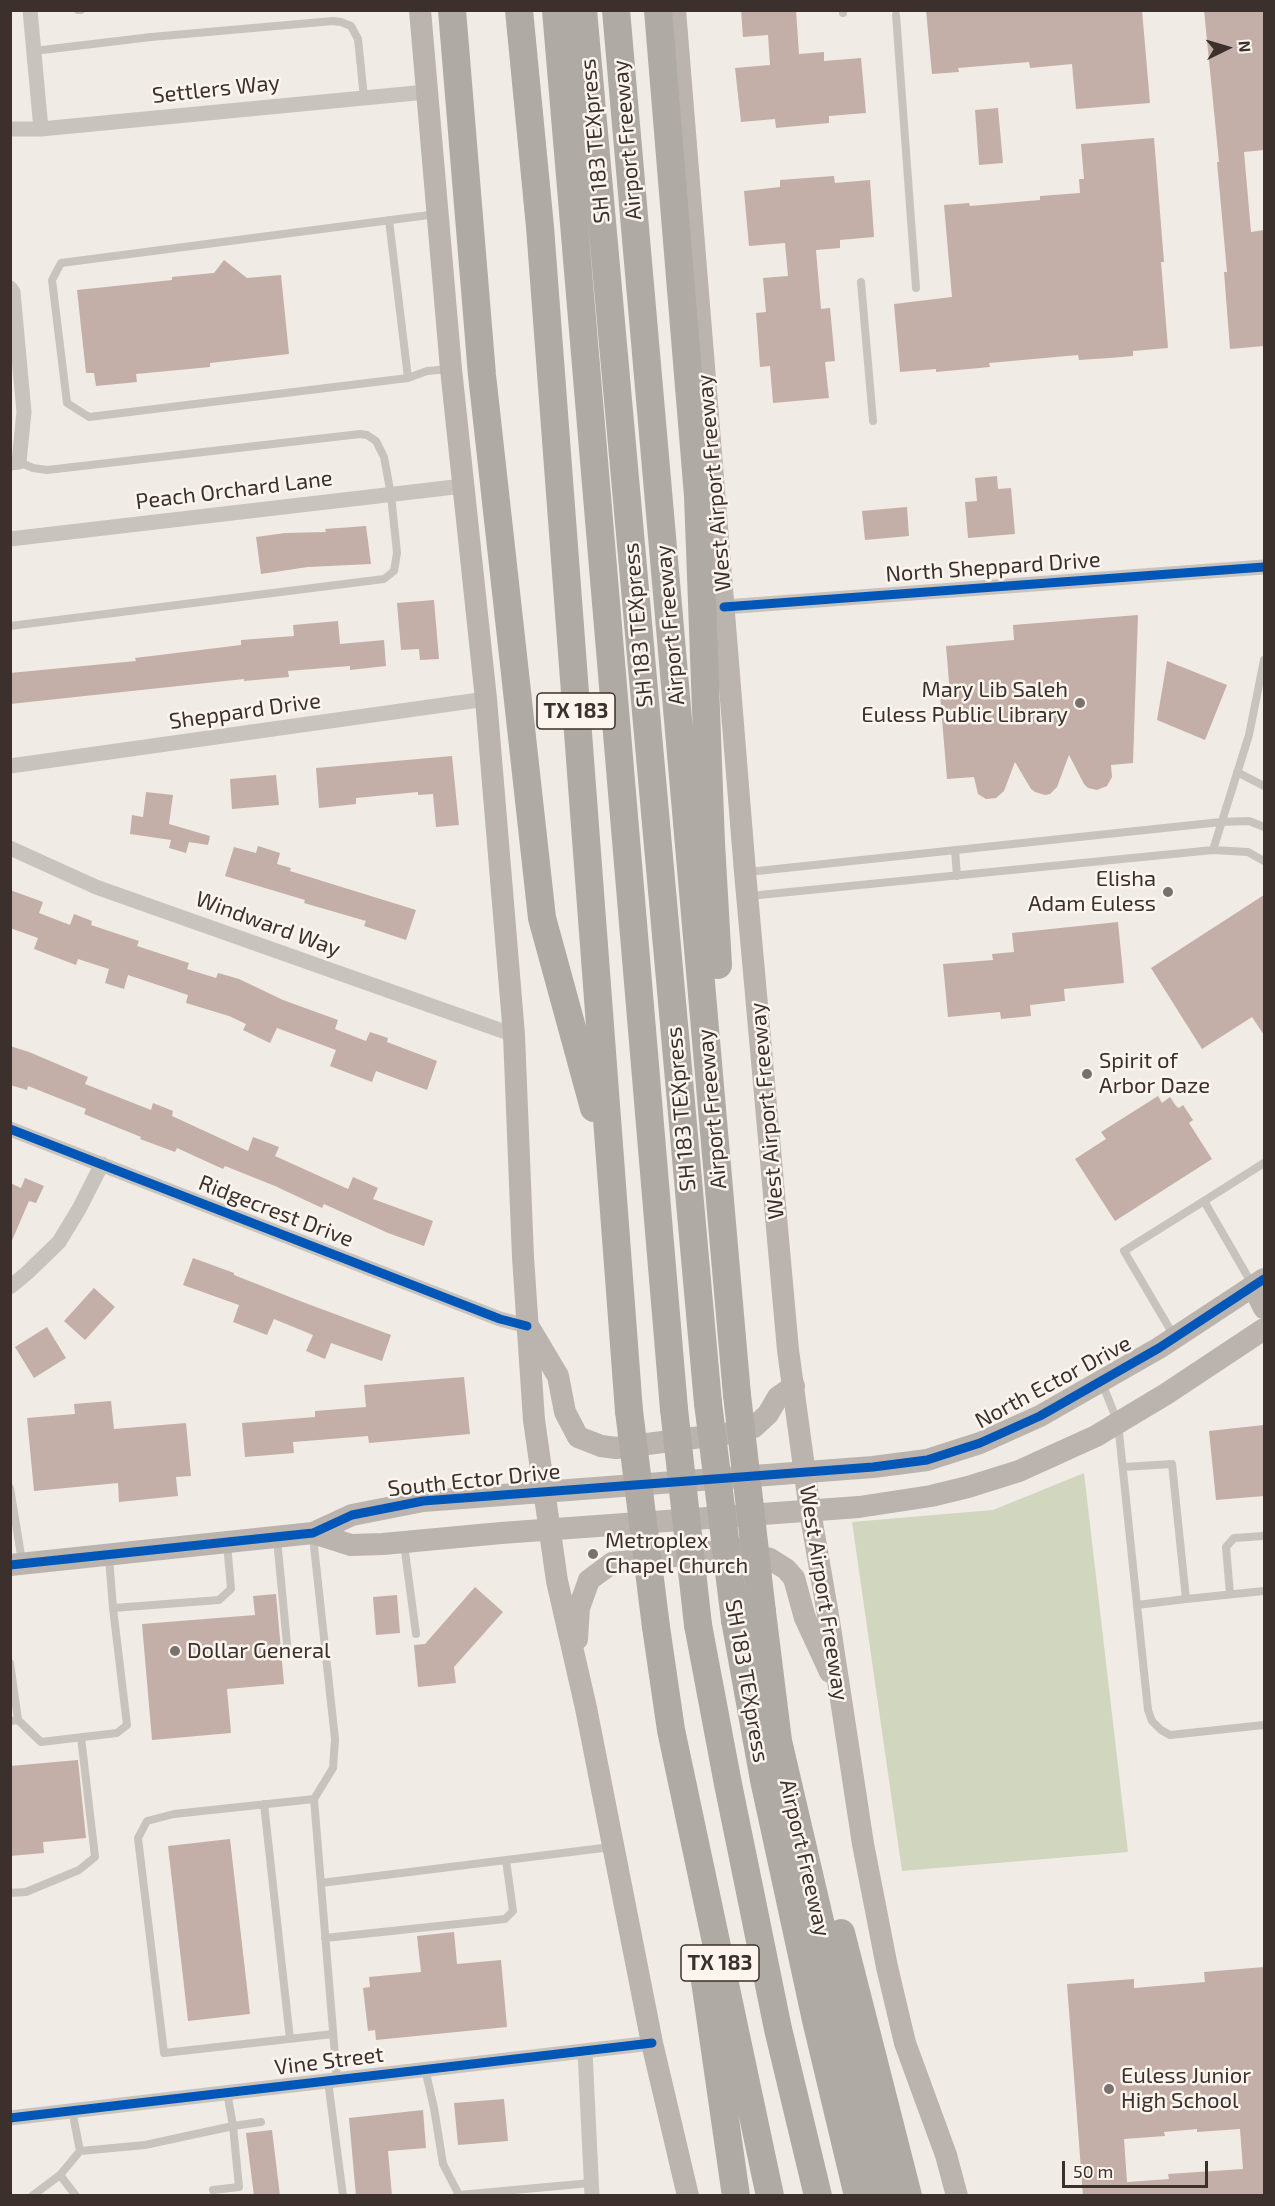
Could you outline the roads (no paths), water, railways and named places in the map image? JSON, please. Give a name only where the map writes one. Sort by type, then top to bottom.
[{"type":"highway","points":[[452,10],[482,375],[542,918],[611,1171]]},
{"type":"highway","name":"TX 183","points":[[519,10],[540,227],[629,1411],[671,1730],[770,2196]]},
{"type":"highway","name":"SH 183 TEXpress","points":[[556,10],[674,1409],[698,1625],[778,2029],[818,2196]]},
{"type":"highway","name":"SH 183 TEXpress","points":[[583,10],[708,1403],[735,1620],[766,1792],[816,2020],[858,2196]]},
{"type":"highway","name":"Airport Freeway","points":[[616,10],[737,1395],[762,1612],[778,1741],[884,2196]]},
{"type":"highway","points":[[658,10],[698,496],[712,864],[743,1278],[737,1395]]},
{"type":"highway","points":[[671,1730],[736,2196]]},
{"type":"highway","points":[[819,1918],[843,1934],[908,2196]]},
{"type":"main road","points":[[420,10],[451,369],[486,699],[514,1035],[534,1420],[557,1581],[575,1656],[652,2043],[688,2196]]},
{"type":"main road","name":"West Airport Freeway","points":[[675,10],[745,872],[787,1338],[804,1473],[842,1698],[863,1844],[887,1967],[905,2043],[946,2155],[957,2196]]},
{"type":"main road","points":[[1259,1282],[1264,1308]]},
{"type":"main road","name":"North Ector Drive","points":[[804,1473],[927,1460],[980,1443],[1040,1416],[1176,1338],[1259,1282]]},
{"type":"main road","points":[[528,1326],[558,1376],[565,1412],[578,1437],[601,1446],[616,1448],[725,1434],[754,1427],[768,1414],[778,1397],[794,1386]]},
{"type":"main road","points":[[810,1511],[859,1507],[911,1499],[968,1487],[1019,1471],[1096,1436],[1166,1394],[1264,1329]]},
{"type":"main road","name":"South Ector Drive","points":[[16,1565],[313,1533],[352,1515],[423,1501],[804,1473]]},
{"type":"main road","name":"South Ector Drive","points":[[313,1533],[351,1545],[810,1511]]},
{"type":"main road","points":[[575,1656],[579,1608],[589,1580],[612,1563],[737,1549],[770,1559],[786,1569],[794,1578],[805,1618],[842,1698]]},
{"type":"street","points":[[30,10],[41,129]]},
{"type":"street","name":"Settlers Way","points":[[10,129],[41,129],[426,92]]},
{"type":"street","points":[[10,288],[13,292],[24,412],[15,462]]},
{"type":"street","name":"Peach Orchard Lane","points":[[10,539],[463,486]]},
{"type":"street","name":"North Sheppard Drive","points":[[724,607],[1264,567]]},
{"type":"street","name":"Sheppard Drive","points":[[10,766],[486,699]]},
{"type":"street","name":"Windward Way","points":[[10,848],[96,887],[514,1035]]},
{"type":"street","name":"Ridgecrest Drive","points":[[10,1129],[500,1319],[528,1326]]},
{"type":"street","points":[[10,1287],[59,1242],[102,1164]]},
{"type":"street","name":"Vine Street","points":[[10,2118],[652,2043]]},
{"type":"street","points":[[585,2051],[592,2189]]},
{"type":"lane","points":[[896,15],[916,288]]},
{"type":"lane","points":[[33,51],[151,37],[333,21],[351,26],[358,39],[364,98]]},
{"type":"lane","points":[[438,214],[61,263],[52,280],[67,404],[90,417],[408,378],[427,371],[451,369]]},
{"type":"lane","points":[[389,220],[408,378]]},
{"type":"lane","points":[[861,282],[873,421]]},
{"type":"lane","points":[[10,626],[384,579],[394,571],[397,553],[391,495],[384,457],[376,441],[367,435],[47,470],[15,462]]},
{"type":"lane","points":[[1213,850],[1249,735],[1262,681],[1264,660]]},
{"type":"lane","points":[[1254,710],[1264,714]]},
{"type":"lane","points":[[1237,772],[1264,786]]},
{"type":"lane","points":[[745,872],[1221,822],[1249,821],[1264,827]]},
{"type":"lane","points":[[955,850],[957,876]]},
{"type":"lane","points":[[748,897],[1213,850],[1248,852],[1264,861]]},
{"type":"lane","points":[[1176,1338],[1124,1251],[1264,1163]]},
{"type":"lane","points":[[1204,1201],[1259,1282]]},
{"type":"lane","points":[[1101,1381],[1118,1423],[1148,1710],[1152,1721],[1161,1730],[1170,1734],[1264,1725]]},
{"type":"lane","points":[[1123,1467],[1172,1464],[1186,1599]]},
{"type":"lane","points":[[10,1488],[16,1565]]},
{"type":"lane","points":[[313,1533],[335,1739],[333,1768],[314,1799],[333,2034],[333,2080],[343,2196]]},
{"type":"lane","points":[[1230,1594],[1226,1547],[1234,1538],[1264,1536]]},
{"type":"lane","points":[[276,1537],[287,1644]]},
{"type":"lane","points":[[113,1608],[219,1600],[231,1589],[227,1542]]},
{"type":"lane","points":[[404,1542],[416,1634]]},
{"type":"lane","points":[[10,1663],[14,1720],[41,1742],[117,1733],[127,1725],[109,1555]]},
{"type":"lane","points":[[1137,1605],[1264,1591]]},
{"type":"lane","points":[[10,1893],[26,1892],[79,1870],[95,1857],[81,1737]]},
{"type":"lane","points":[[314,1799],[165,1816],[147,1821],[138,1838],[164,2053],[333,2034]]},
{"type":"lane","points":[[264,1804],[290,2038]]},
{"type":"lane","points":[[321,1883],[612,1847]]},
{"type":"lane","points":[[325,1938],[505,1919],[513,1911],[506,1860]]},
{"type":"lane","points":[[426,2069],[443,2164],[459,2195],[592,2189]]},
{"type":"lane","points":[[213,2190],[239,2187],[227,2092]]},
{"type":"lane","points":[[72,2110],[80,2151]]},
{"type":"lane","points":[[32,2196],[60,2175],[80,2151],[145,2145],[261,2122]]},
{"type":"lane","points":[[60,2175],[76,2196]]},
{"type":"place","name":"Mary Lib Saleh Euless Public Library","points":[[1080,703]]},
{"type":"place","name":"Elisha Adam Euless","points":[[1168,892]]},
{"type":"place","name":"Spirit of Arbor Daze","points":[[1087,1074]]},
{"type":"place","name":"Metroplex Chapel Church","points":[[593,1554]]},
{"type":"place","name":"Dollar General","points":[[175,1651]]},
{"type":"place","name":"Euless Junior High School","points":[[1109,2089]]}]
